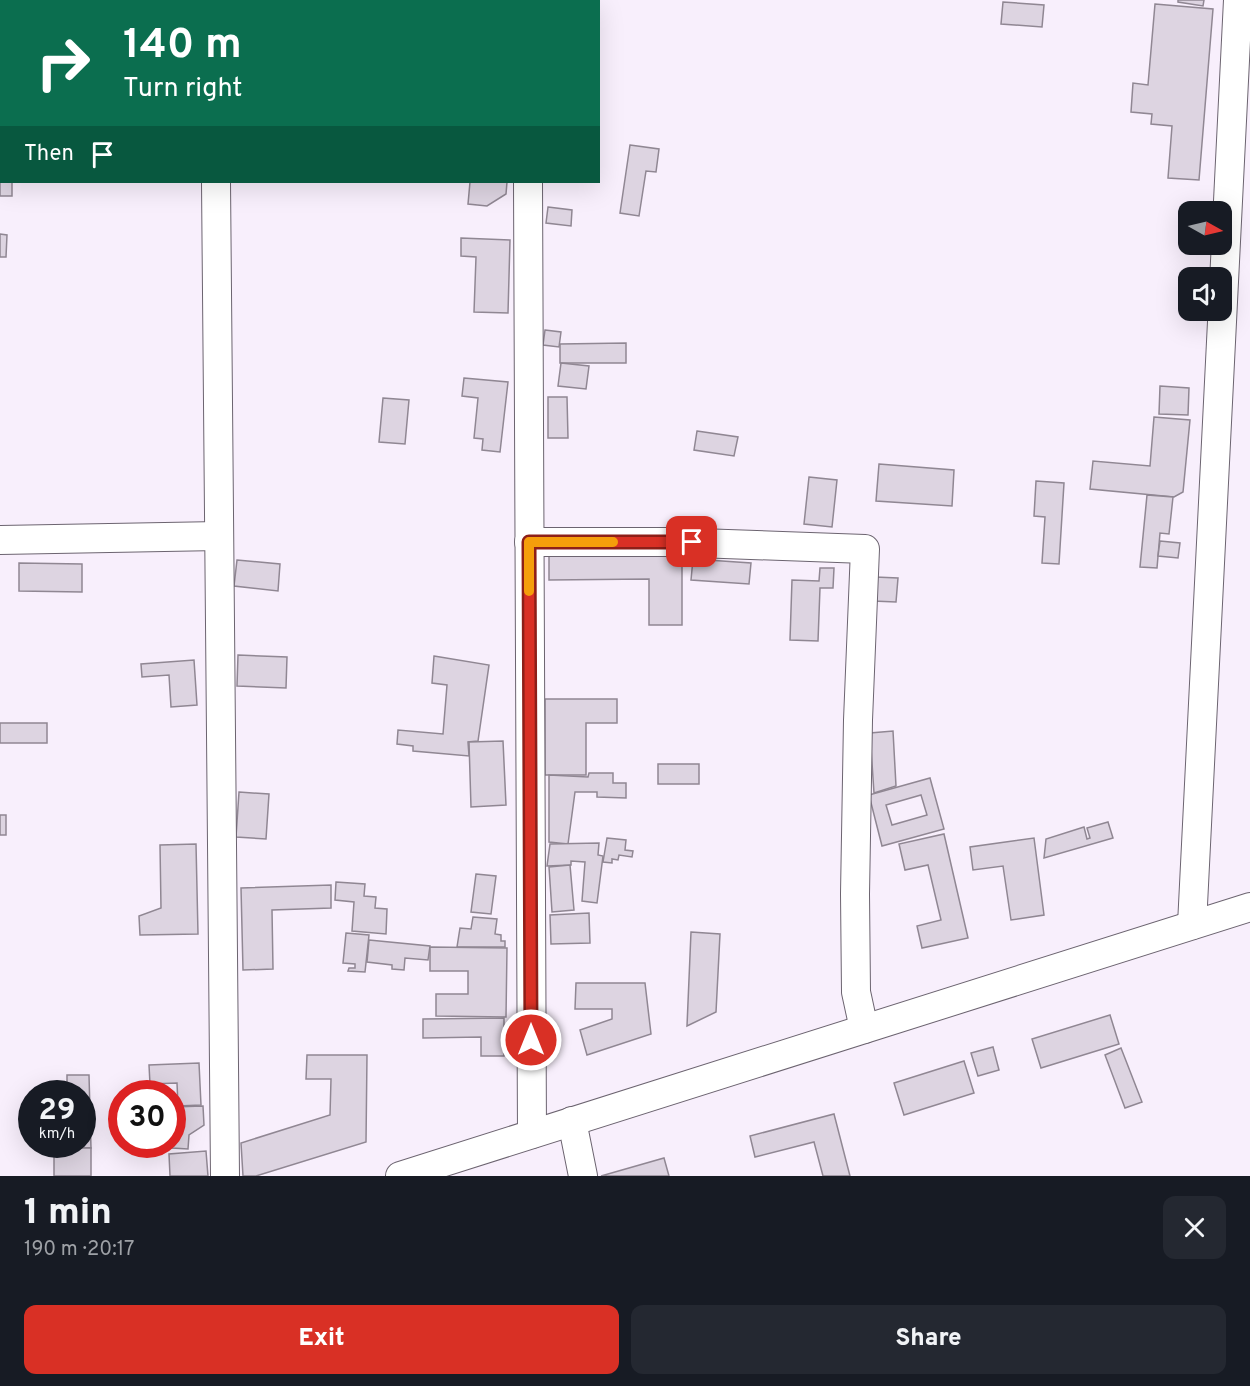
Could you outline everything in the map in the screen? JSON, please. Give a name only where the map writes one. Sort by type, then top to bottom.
[{"type":"street","points":[[1192,925],[1238,0]]},
{"type":"street","points":[[216,183],[225,1176]]},
{"type":"street","points":[[528,183],[531,1134]]},
{"type":"street","points":[[0,540],[219,536]]},
{"type":"street","points":[[529,542],[670,542],[866,549],[858,720],[855,894],[856,992],[864,1029]]},
{"type":"street","points":[[400,1176],[1250,907]]},
{"type":"street","points":[[572,1122],[583,1176]]},
{"type":"building","points":[[1178,0],[1204,0],[1203,6],[1178,2]]},
{"type":"building","points":[[1003,2],[1044,5],[1042,27],[1001,24]]},
{"type":"building","points":[[1155,4],[1213,9],[1199,180],[1168,178],[1172,126],[1151,124],[1152,114],[1131,112],[1133,83],[1148,85]]},
{"type":"building","points":[[630,145],[659,149],[656,172],[646,171],[639,216],[620,213]]},
{"type":"building","points":[[0,183],[12,183],[12,196],[0,196]]},
{"type":"building","points":[[470,183],[507,183],[506,194],[487,206],[468,204]]},
{"type":"building","points":[[548,207],[572,210],[571,226],[546,223]]},
{"type":"building","points":[[0,234],[7,235],[6,257],[0,257]]},
{"type":"building","points":[[461,238],[510,240],[508,313],[474,312],[476,257],[461,256]]},
{"type":"building","points":[[545,330],[561,332],[559,347],[543,345]]},
{"type":"building","points":[[626,343],[626,363],[560,363],[560,344]]},
{"type":"building","points":[[561,363],[589,366],[586,389],[558,386]]},
{"type":"building","points":[[464,378],[508,382],[500,452],[482,450],[483,439],[474,438],[478,398],[462,396]]},
{"type":"building","points":[[1160,386],[1189,388],[1188,415],[1159,414]]},
{"type":"building","points":[[548,397],[567,397],[568,438],[548,438]]},
{"type":"building","points":[[383,398],[409,400],[405,444],[379,442]]},
{"type":"building","points":[[1154,417],[1190,420],[1183,492],[1174,497],[1090,489],[1093,461],[1150,466]]},
{"type":"building","points":[[697,431],[738,437],[734,456],[694,450]]},
{"type":"building","points":[[879,464],[954,470],[952,506],[876,501]]},
{"type":"building","points":[[809,477],[837,480],[832,527],[804,524]]},
{"type":"building","points":[[1036,481],[1064,483],[1059,564],[1042,563],[1045,517],[1034,516]]},
{"type":"building","points":[[1147,495],[1173,497],[1169,534],[1160,533],[1157,568],[1140,567]]},
{"type":"building","points":[[1160,541],[1180,543],[1178,558],[1158,556]]},
{"type":"building","points":[[682,554],[682,625],[649,625],[649,579],[549,580],[549,555]]},
{"type":"building","points":[[693,559],[751,563],[749,584],[691,580]]},
{"type":"building","points":[[237,560],[280,564],[278,591],[234,586]]},
{"type":"building","points":[[19,563],[82,564],[82,592],[19,591]]},
{"type":"building","points":[[820,568],[834,568],[833,588],[820,588],[818,641],[790,640],[792,580],[819,581]]},
{"type":"building","points":[[875,577],[898,578],[896,602],[873,601]]},
{"type":"building","points":[[238,655],[287,657],[286,688],[237,686]]},
{"type":"building","points":[[434,656],[489,665],[478,741],[468,742],[469,756],[413,751],[413,746],[397,744],[398,730],[443,734],[447,685],[432,683]]},
{"type":"building","points":[[194,660],[197,705],[171,707],[169,675],[142,677],[141,664]]},
{"type":"building","points":[[545,699],[617,699],[617,723],[586,723],[586,775],[545,775]]},
{"type":"building","points":[[0,723],[47,723],[47,743],[0,743]]},
{"type":"building","points":[[893,731],[896,786],[874,793],[870,733]]},
{"type":"building","points":[[503,741],[506,805],[471,807],[469,742]]},
{"type":"building","points":[[658,764],[699,764],[699,784],[658,784]]},
{"type":"building","points":[[589,773],[613,773],[613,783],[626,783],[626,798],[597,797],[597,792],[575,792],[568,844],[549,842],[549,775],[588,777]]},
{"type":"building","points":[[930,778],[944,829],[882,846],[869,795]],"holes":[[[921,795],[927,815],[892,825],[886,805]]]},
{"type":"building","points":[[239,792],[269,794],[266,839],[236,837]]},
{"type":"building","points":[[0,815],[6,815],[6,835],[0,835]]},
{"type":"building","points":[[1108,822],[1113,838],[1044,858],[1046,839],[1084,827],[1087,839],[1090,838],[1087,828]]},
{"type":"building","points":[[944,834],[968,938],[922,948],[917,926],[941,920],[928,865],[905,870],[899,844]]},
{"type":"building","points":[[607,838],[626,840],[625,850],[633,851],[632,857],[619,855],[618,860],[612,859],[612,863],[603,862]]},
{"type":"building","points":[[1034,838],[1044,915],[1011,920],[1003,866],[973,870],[970,847]]},
{"type":"building","points":[[599,843],[598,855],[603,856],[597,903],[582,901],[585,862],[571,861],[571,865],[547,866],[550,844]]},
{"type":"building","points":[[196,844],[198,934],[140,935],[139,916],[161,908],[160,845]]},
{"type":"building","points":[[570,865],[574,910],[552,912],[549,867]]},
{"type":"building","points":[[476,874],[496,876],[491,914],[471,912]]},
{"type":"building","points":[[336,882],[365,884],[364,896],[376,897],[375,908],[387,909],[386,934],[352,931],[354,902],[335,900]]},
{"type":"building","points":[[331,885],[331,908],[272,910],[273,969],[243,970],[241,888]]},
{"type":"building","points":[[589,913],[590,943],[551,944],[550,915]]},
{"type":"building","points":[[473,917],[497,919],[495,934],[501,935],[501,941],[505,941],[505,947],[457,947],[460,928],[471,929]]},
{"type":"building","points":[[691,932],[720,934],[716,1012],[687,1026]]},
{"type":"building","points":[[346,933],[369,935],[365,972],[348,971],[349,968],[355,968],[355,964],[343,963]]},
{"type":"building","points":[[369,940],[430,946],[428,960],[405,958],[404,970],[392,969],[392,965],[367,962]]},
{"type":"building","points":[[430,947],[507,948],[506,1017],[436,1016],[436,994],[468,994],[468,971],[430,971]]},
{"type":"building","points":[[576,983],[645,983],[651,1034],[587,1055],[580,1030],[612,1019],[612,1009],[575,1009]]},
{"type":"building","points":[[1110,1015],[1119,1044],[1041,1068],[1032,1039]]},
{"type":"building","points":[[504,1018],[504,1056],[481,1056],[481,1037],[423,1038],[423,1019]]},
{"type":"building","points":[[993,1047],[999,1070],[978,1076],[971,1053]]},
{"type":"building","points":[[1121,1048],[1142,1102],[1125,1108],[1105,1055]]},
{"type":"building","points":[[307,1055],[367,1055],[366,1142],[256,1176],[243,1176],[241,1143],[330,1115],[331,1079],[306,1079]]},
{"type":"building","points":[[964,1061],[974,1093],[904,1115],[894,1083]]},
{"type":"building","points":[[199,1063],[201,1105],[186,1106],[186,1080],[150,1080],[149,1065]]},
{"type":"building","points":[[67,1075],[89,1075],[89,1080],[67,1080]]},
{"type":"building","points":[[203,1106],[204,1125],[189,1135],[188,1149],[186,1149],[186,1107]]},
{"type":"building","points":[[834,1114],[850,1176],[823,1176],[814,1142],[755,1157],[750,1136]]},
{"type":"building","points":[[206,1151],[208,1176],[170,1176],[169,1158],[186,1158],[186,1153]]},
{"type":"building","points":[[54,1158],[91,1158],[91,1176],[54,1176]]},
{"type":"building","points":[[664,1158],[669,1176],[601,1176]]},
{"type":"slow traffic","points":[[529,591],[529,542],[613,542]]},
{"type":"route","points":[[531,1040],[529,542],[692,542]]}]
